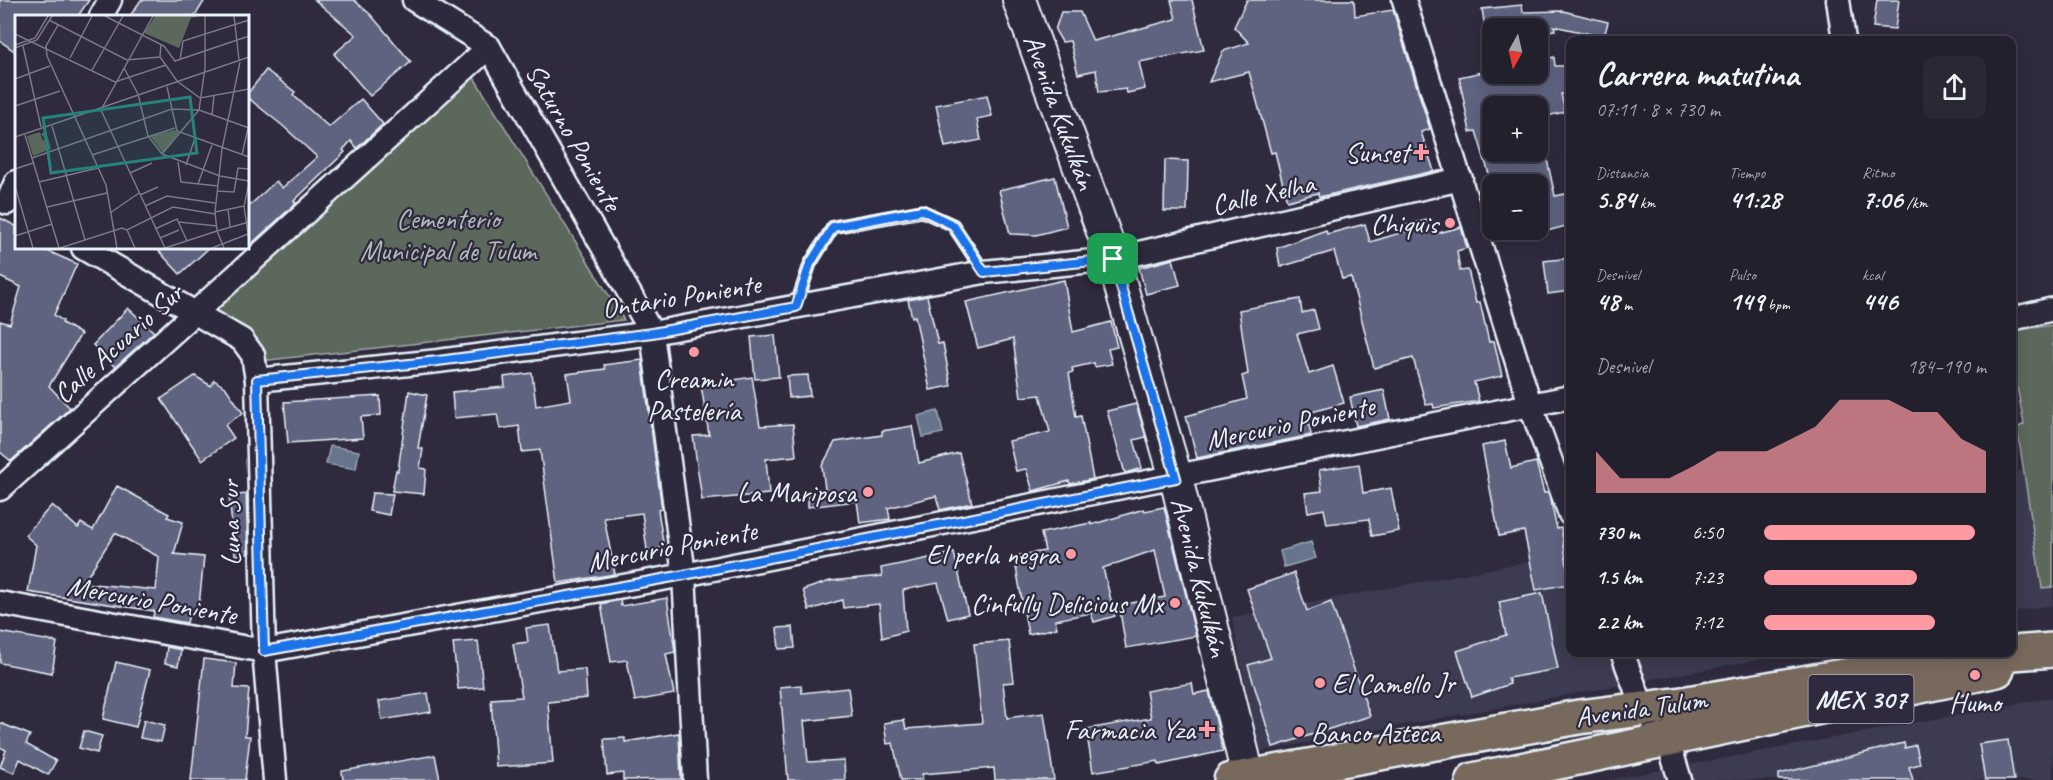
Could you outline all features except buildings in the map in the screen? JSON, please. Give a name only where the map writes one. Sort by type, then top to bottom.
[{"type":"main road","name":"Avenida Tulum","points":[[2016,652],[2053,650]]},
{"type":"main road","name":"Avenida Tulum","points":[[1243,779],[1579,717],[1643,709],[1937,657]]},
{"type":"main road","name":"Avenida Tulum","points":[[1473,780],[1944,683],[2053,657]]},
{"type":"street","points":[[102,15],[110,0]]},
{"type":"street","name":"Saturno Poniente","points":[[414,0],[489,48],[652,333]]},
{"type":"street","name":"Avenida Kukulkán","points":[[1019,0],[1113,259],[1176,478],[1243,779]]},
{"type":"street","points":[[1404,0],[1530,404],[1566,503]]},
{"type":"street","points":[[1838,0],[1843,36]]},
{"type":"street","name":"Calle Acuario Sur","points":[[0,489],[489,48]]},
{"type":"street","name":"Calle Xelha","points":[[1113,259],[1461,179]]},
{"type":"street","points":[[8,204],[15,185]]},
{"type":"street","points":[[85,249],[195,313]]},
{"type":"street","name":"Ontario Poniente","points":[[257,380],[438,361],[652,333],[984,272],[1113,259]]},
{"type":"street","points":[[2016,318],[2053,309]]},
{"type":"street","name":"Luna Sur","points":[[195,313],[242,340],[253,355],[257,380],[264,651],[275,780]]},
{"type":"street","points":[[652,333],[684,575],[695,780]]},
{"type":"street","name":"Mercurio Poniente","points":[[0,603],[264,651],[684,575],[1176,478],[1566,398]]},
{"type":"street","points":[[1624,657],[1643,709],[1668,741],[1680,780]]},
{"type":"lane","points":[[796,307],[810,264],[833,227],[922,210],[953,225],[984,272]]},
{"type":"shaded area","points":[[2053,465],[2053,605],[2016,611],[2016,471]]},
{"type":"shaded area","points":[[1566,555],[1566,657],[1773,657],[1258,752],[1232,617]]},
{"type":"shaded area","points":[[2053,697],[2053,780],[1608,780]]},
{"type":"green space","name":"Cementerio Municipal de Tulum","points":[[470,71],[624,320],[261,361],[212,313]]},
{"type":"green space","points":[[2053,325],[2053,587],[2042,588],[2017,428],[2024,424],[2016,381],[2016,330]]},
{"type":"water","points":[[938,411],[943,433],[923,437],[918,416]]},
{"type":"water","points":[[330,446],[359,451],[356,469],[326,464]]},
{"type":"water","points":[[1311,542],[1316,558],[1284,567],[1280,551]]},
{"type":"place","name":"Sunset","points":[[1421,152]]},
{"type":"place","name":"Chiquis","points":[[1450,223]]},
{"type":"place","name":"Creamin Pastelería","points":[[694,352]]},
{"type":"place","name":"La Mariposa","points":[[868,492]]},
{"type":"place","name":"El perla negra","points":[[1071,554]]},
{"type":"place","name":"Cinfully Delicious Mx","points":[[1175,603]]},
{"type":"place","name":"Humo","points":[[1975,675]]},
{"type":"place","name":"El Camello Jr","points":[[1320,683]]},
{"type":"place","name":"Farmacia Yza","points":[[1207,729]]},
{"type":"place","name":"Banco Azteca","points":[[1299,732]]},
{"type":"route","points":[[922,210],[953,225],[984,272],[1113,259],[1176,478],[684,575],[264,651],[257,380],[438,361],[652,333],[796,307],[810,264],[833,227],[922,210]]}]
